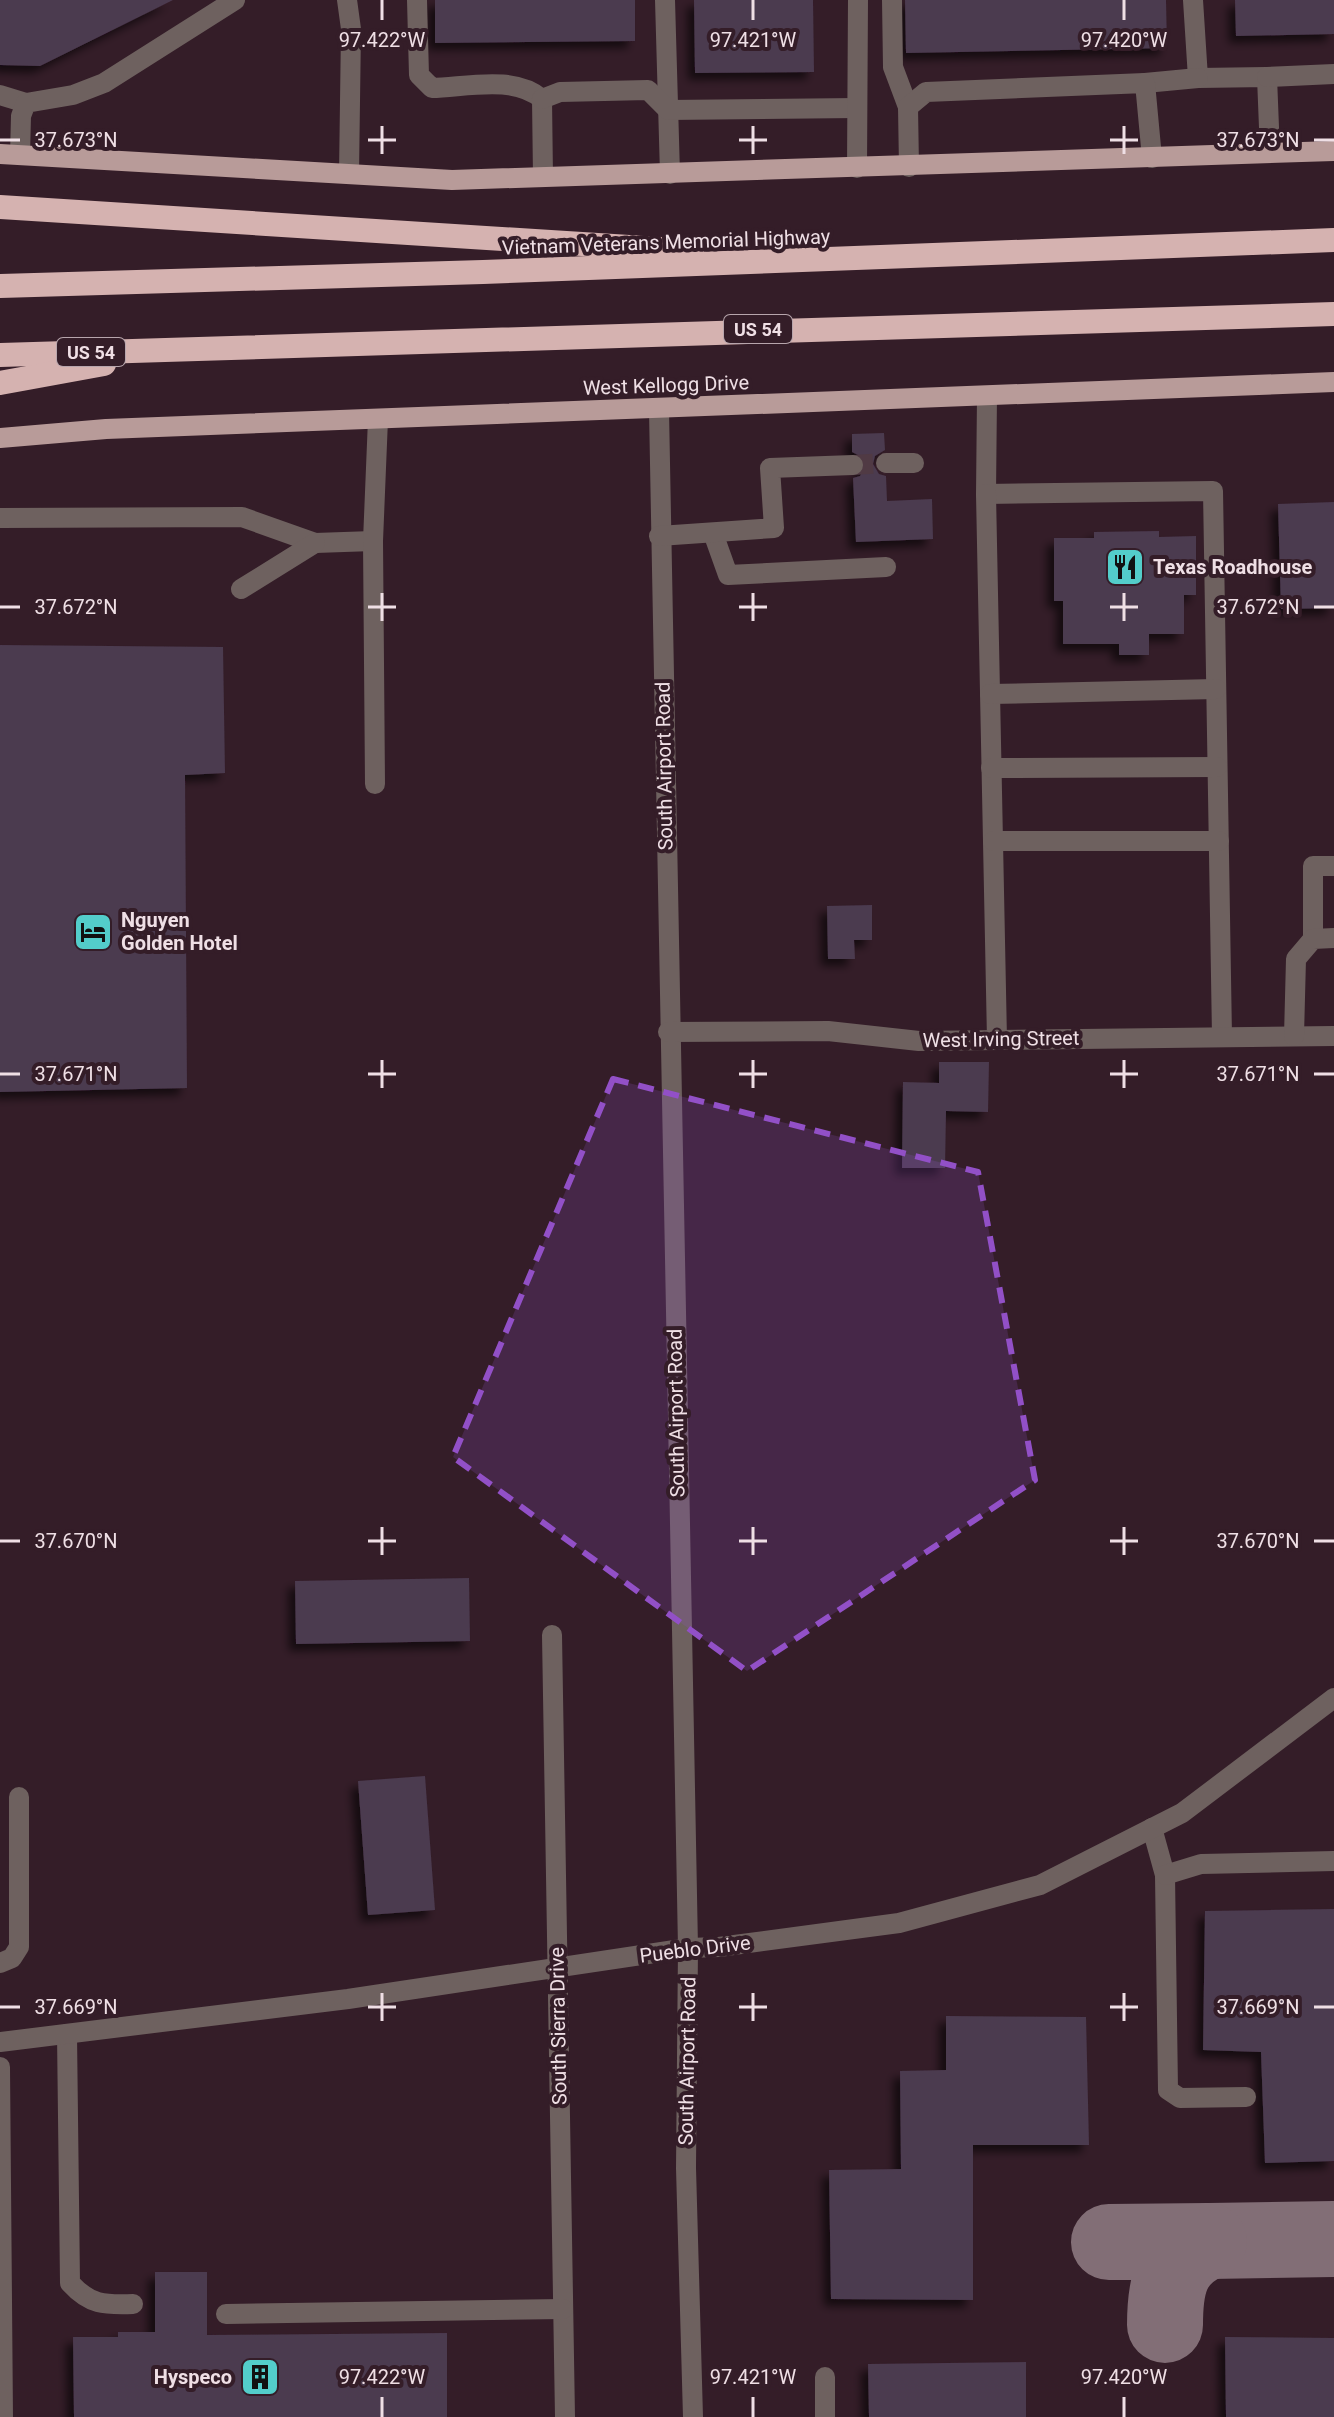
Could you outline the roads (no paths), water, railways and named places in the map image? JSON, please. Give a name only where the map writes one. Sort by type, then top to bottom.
[{"type":"highway","points":[[0,207],[468,239],[842,259]]},
{"type":"highway","name":"Vietnam Veterans Memorial Highway","points":[[0,286],[1334,240]]},
{"type":"highway","name":"US 54","points":[[0,355],[808,327],[1334,314]]},
{"type":"highway","points":[[0,383],[183,349]]},
{"type":"main road","points":[[10,155],[452,180],[1334,151]]},
{"type":"main road","name":"West Kellogg Drive","points":[[0,438],[106,429],[1334,382]]},
{"type":"street","points":[[0,95],[26,103],[73,95],[104,83],[235,0]]},
{"type":"street","points":[[347,0],[351,29],[349,174]]},
{"type":"street","points":[[417,0],[419,75],[432,88],[513,85],[531,90],[542,99],[543,177]]},
{"type":"street","points":[[665,0],[670,174]]},
{"type":"street","points":[[857,168],[858,0]]},
{"type":"street","points":[[892,0],[893,67],[908,107],[909,167]]},
{"type":"street","points":[[1193,0],[1198,78]]},
{"type":"street","points":[[908,107],[926,92],[1334,74]]},
{"type":"street","points":[[1267,77],[1270,153]]},
{"type":"street","points":[[1145,83],[1152,158]]},
{"type":"street","points":[[542,99],[560,92],[648,90],[668,110],[857,108]]},
{"type":"street","points":[[10,155],[26,103]]},
{"type":"street","points":[[987,396],[986,494],[997,1040]]},
{"type":"street","name":"South Airport Road","points":[[659,410],[668,1032],[688,1948],[686,2168],[693,2417]]},
{"type":"street","points":[[375,784],[373,541],[378,419]]},
{"type":"street","points":[[886,463],[914,463]]},
{"type":"street","points":[[659,536],[774,528],[770,468],[853,465]]},
{"type":"street","points":[[986,494],[1213,491],[1222,1037]]},
{"type":"street","points":[[0,518],[242,517],[315,543],[373,541]]},
{"type":"street","points":[[713,533],[728,575],[886,567]]},
{"type":"street","points":[[241,589],[315,543]]},
{"type":"street","points":[[990,694],[1216,689]]},
{"type":"street","points":[[991,768],[1217,767]]},
{"type":"street","points":[[993,841],[1219,841]]},
{"type":"street","points":[[1294,1036],[1296,959],[1313,939],[1313,866],[1334,866]]},
{"type":"street","points":[[1313,939],[1334,938]]},
{"type":"street","name":"West Irving Street","points":[[668,1032],[828,1031],[919,1041],[1334,1036]]},
{"type":"street","name":"South Sierra Drive","points":[[552,1635],[565,2417]]},
{"type":"street","name":"Pueblo Drive","points":[[0,2042],[557,1970],[688,1948],[719,1947],[913,1919],[1040,1885],[1182,1813],[1334,1698]]},
{"type":"street","points":[[0,1963],[12,1958],[19,1947],[19,1797]]},
{"type":"street","points":[[1152,1828],[1165,1875],[1168,2090],[1180,2098],[1246,2097]]},
{"type":"street","points":[[1165,1875],[1201,1864],[1334,1861]]},
{"type":"street","points":[[67,2034],[70,2283],[84,2299],[109,2305],[133,2304]]},
{"type":"street","points":[[0,2067],[3,2417]]},
{"type":"street","points":[[226,2314],[563,2309]]},
{"type":"street","points":[[825,2377],[825,2417]]},
{"type":"tunnel","points":[[853,465],[886,463]]},
{"type":"place","name":"Texas Roadhouse","points":[[1125,567]]},
{"type":"place","name":"Nguyen Golden Hotel","points":[[93,932]]},
{"type":"place","name":"Hyspeco","points":[[260,2377]]}]
